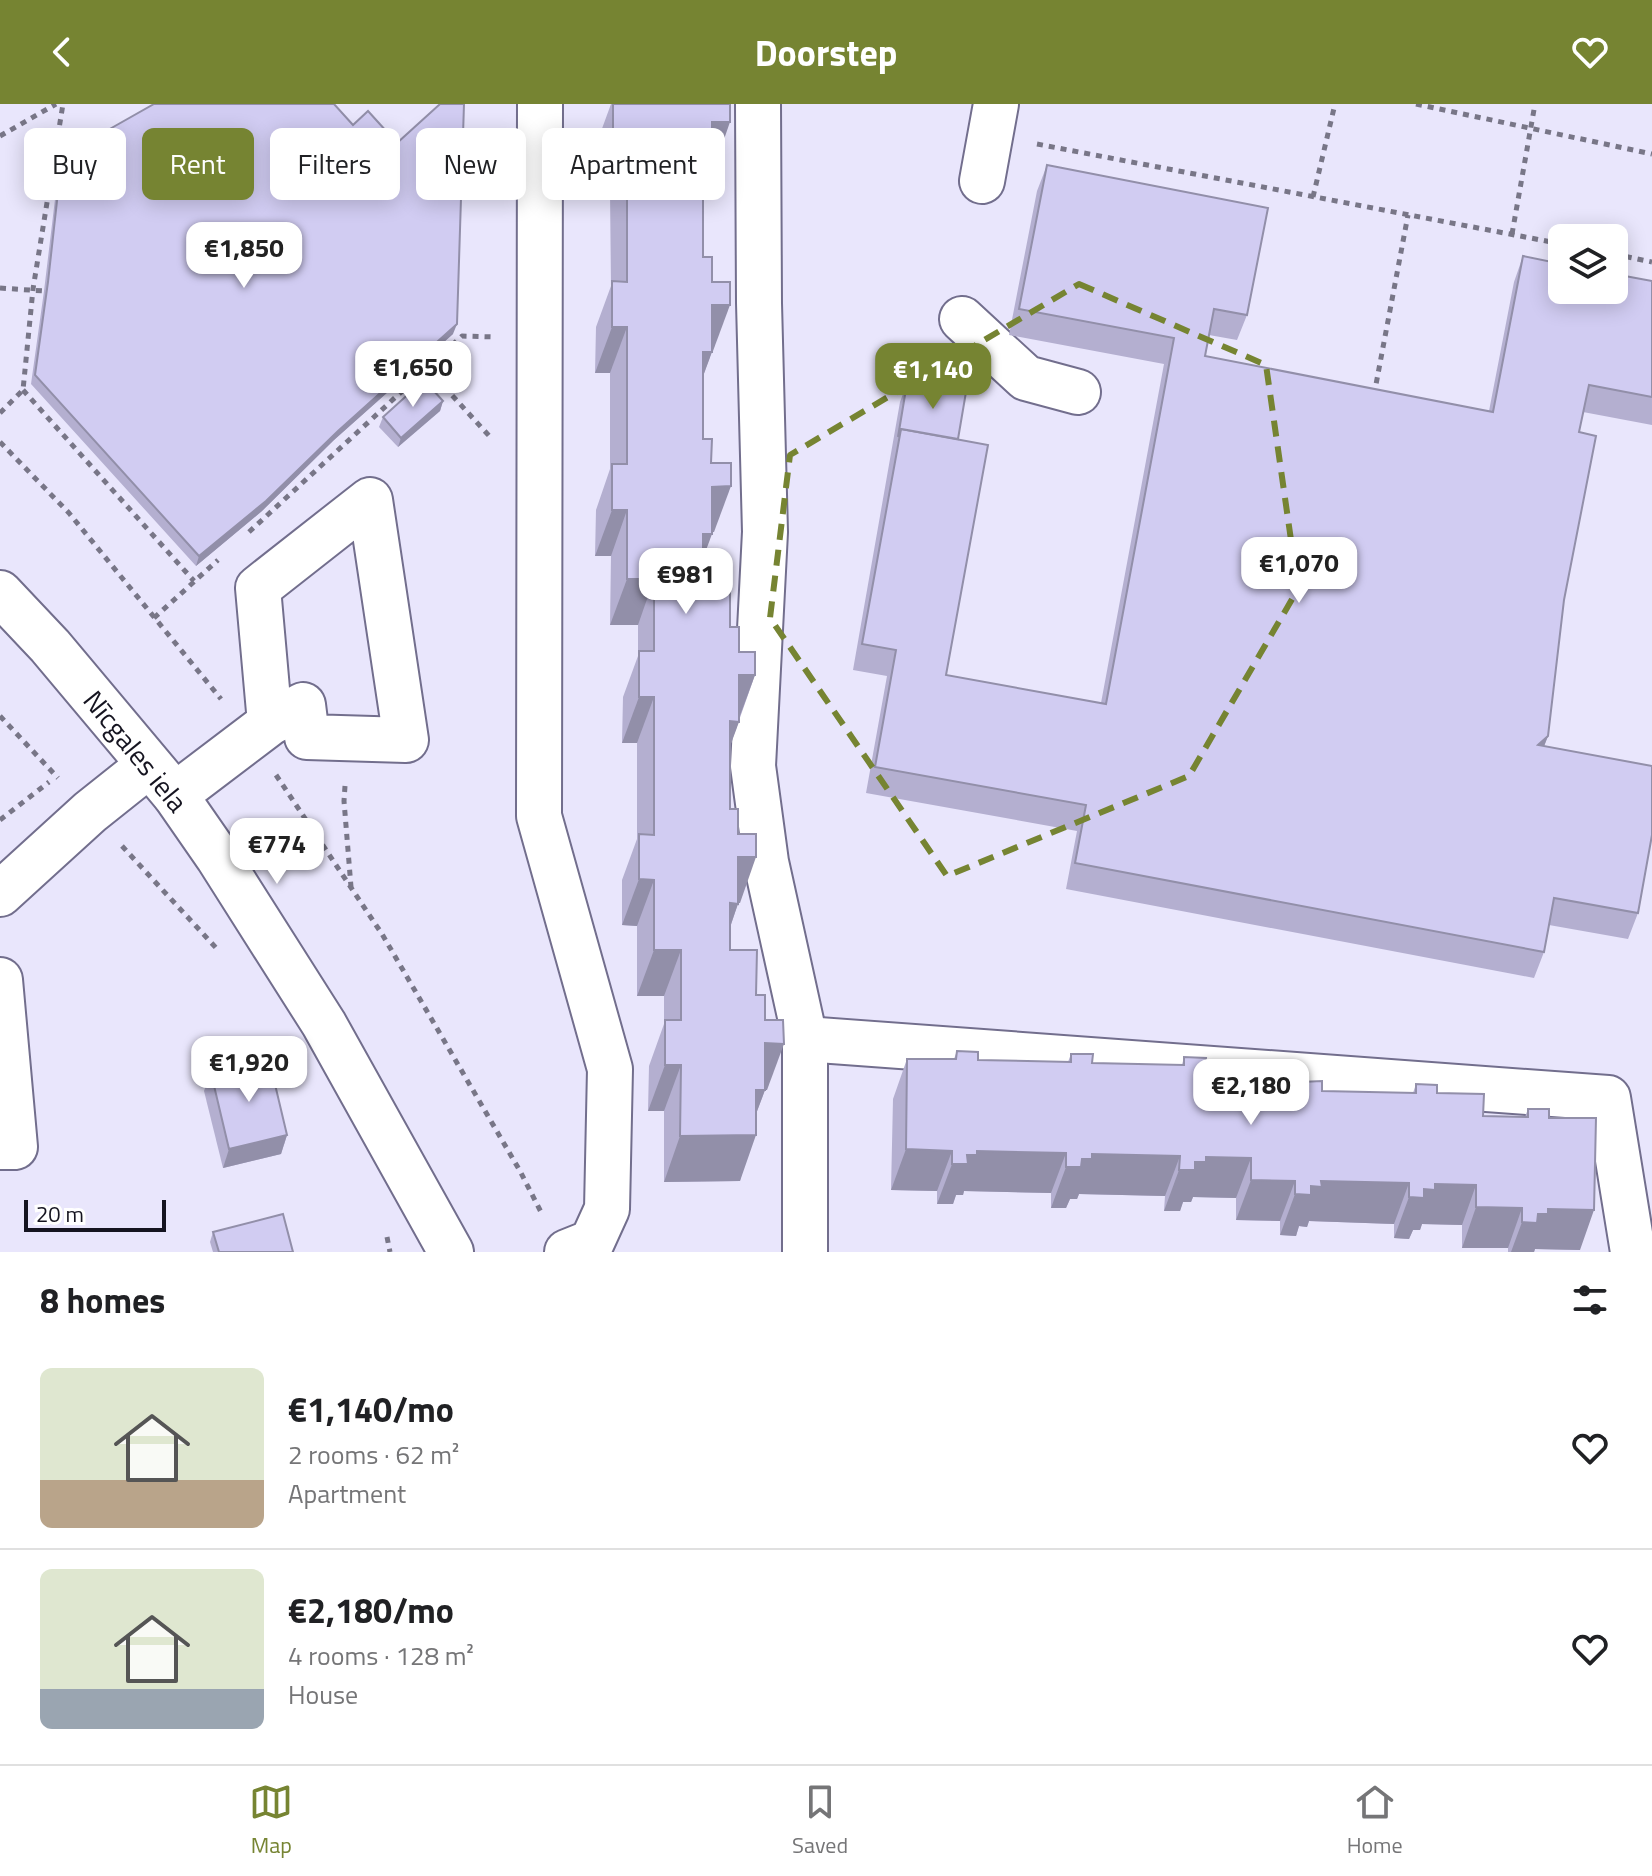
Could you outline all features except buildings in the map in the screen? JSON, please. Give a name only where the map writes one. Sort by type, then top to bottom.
[{"type":"street","points":[[540,104],[539,816],[610,1069],[607,1209],[581,1242]]},
{"type":"street","points":[[758,104],[765,532],[753,766],[766,862],[805,1039],[805,1252]]},
{"type":"street","points":[[982,181],[993,120]]},
{"type":"street","points":[[962,319],[1026,378],[1078,392]]},
{"type":"street","points":[[0,894],[90,812],[162,780],[260,730],[303,705],[307,737],[406,740],[370,500],[258,588],[260,730]]},
{"type":"street","name":"Nīcgales iela","points":[[0,593],[50,646],[162,780],[218,857],[324,1024],[451,1252]]},
{"type":"street","points":[[0,980],[15,1147],[0,1147]]},
{"type":"street","points":[[805,1039],[1608,1098],[1633,1252]]},
{"type":"path","points":[[0,136],[56,104]]},
{"type":"path","points":[[0,413],[23,390],[33,289],[63,104]]},
{"type":"path","points":[[1313,197],[1335,104]]},
{"type":"path","points":[[1416,104],[1652,154]]},
{"type":"path","points":[[1512,234],[1535,104]]},
{"type":"path","points":[[993,120],[1313,197],[1548,241]]},
{"type":"path","points":[[1373,397],[1408,215]]},
{"type":"path","points":[[1628,257],[1652,262]]},
{"type":"path","points":[[0,288],[44,291]]},
{"type":"path","points":[[241,539],[462,336],[540,339]]},
{"type":"path","points":[[428,369],[540,492]]},
{"type":"path","points":[[23,390],[194,581]]},
{"type":"path","points":[[0,442],[69,513],[154,618],[260,730],[520,1171],[581,1242]]},
{"type":"path","points":[[154,618],[218,560]]},
{"type":"path","points":[[0,716],[220,952]]},
{"type":"path","points":[[347,738],[344,801],[352,888]]},
{"type":"path","points":[[0,820],[56,776]]},
{"type":"path","points":[[385,1227],[390,1252]]},
{"type":"highlighted area","points":[[1079,284],[1266,365],[1298,589],[1189,776],[947,876],[770,618],[790,455]]}]
